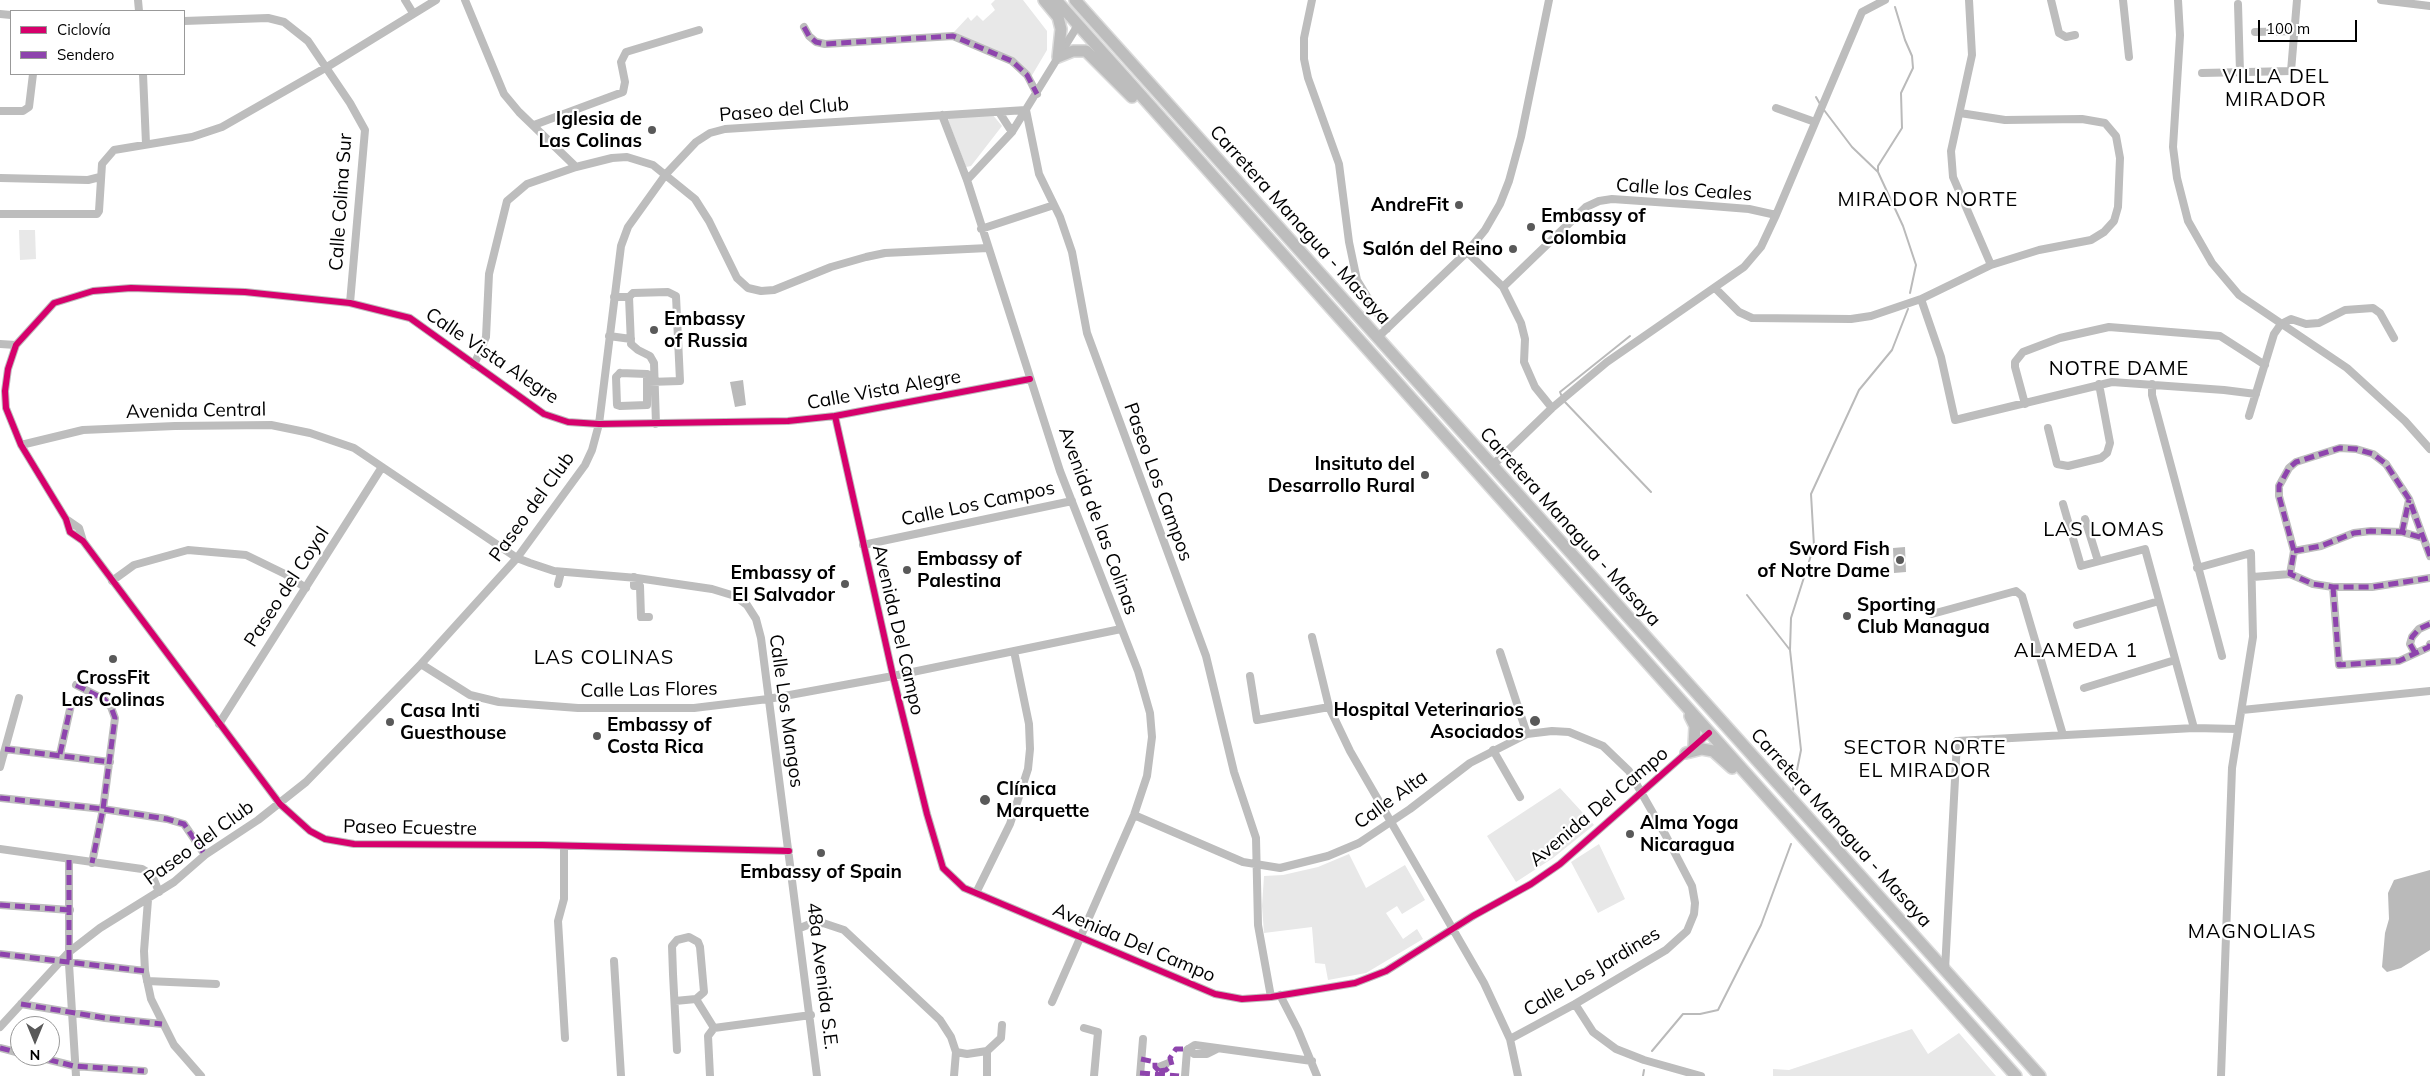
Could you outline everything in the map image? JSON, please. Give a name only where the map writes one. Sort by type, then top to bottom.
[{"type":"highway","points":[[1044,0],[1058,17],[1061,29],[1058,57],[1073,51],[1086,51],[1143,109],[1162,122]]},
{"type":"highway","name":"Carretera Managua - Masaya","points":[[1056,0],[1162,122],[2016,1076]]},
{"type":"highway","points":[[1077,1],[1080,15],[1078,25],[1090,27],[1150,90],[1166,101]]},
{"type":"highway","name":"Carretera Managua - Masaya","points":[[1077,1],[2040,1076]]},
{"type":"highway","points":[[1432,423],[1456,435],[1481,462],[1492,466],[1492,474],[1510,495],[1523,524]]},
{"type":"highway","points":[[1674,669],[1683,686],[1711,719],[1709,733],[1718,731],[1726,734],[1759,772],[1774,779]]},
{"type":"highway","points":[[1687,710],[1695,726],[1690,750],[1702,748],[1713,751],[1730,767],[1747,776]]},
{"type":"street","points":[[405,0],[414,13]]},
{"type":"street","points":[[0,214],[97,214],[99,211],[102,164],[114,150],[192,137],[222,127],[327,67],[436,0]]},
{"type":"street","points":[[465,0],[504,94],[576,167]]},
{"type":"street","points":[[1312,0],[1304,38],[1304,60],[1308,78],[1339,164],[1349,242],[1357,280],[1387,329]]},
{"type":"street","points":[[1377,338],[1467,252],[1485,230],[1500,204],[1509,181],[1521,137],[1548,0]]},
{"type":"street","points":[[1492,466],[1552,408],[1614,357],[1744,267],[1761,247],[1862,12],[1885,0]]},
{"type":"street","points":[[1969,0],[1972,55],[1951,151],[1953,176],[1991,265]]},
{"type":"street","points":[[2051,0],[2059,33],[2066,37],[2075,35]]},
{"type":"street","points":[[2123,0],[2129,57]]},
{"type":"street","points":[[2178,0],[2180,34],[2173,147],[2177,178],[2188,221],[2212,264],[2239,295],[2347,368],[2406,421],[2430,449]]},
{"type":"street","points":[[2202,73],[2291,71],[2296,31],[2297,0]]},
{"type":"street","points":[[2381,0],[2412,2],[2430,6]]},
{"type":"street","points":[[2238,4],[2240,72]]},
{"type":"street","name":"Calle Colina Sur","points":[[185,21],[268,18],[284,22],[308,41],[327,67],[365,130],[350,303]]},
{"type":"street","points":[[967,180],[1012,132],[1078,25]]},
{"type":"street","points":[[804,27],[809,36],[816,42],[825,44],[954,36],[1012,61],[1027,75],[1037,94]]},
{"type":"street","points":[[534,125],[623,92],[626,82],[621,62],[626,52],[698,30]]},
{"type":"street","points":[[2255,32],[2296,31]]},
{"type":"street","points":[[0,111],[23,111],[28,107],[33,75]]},
{"type":"street","points":[[143,75],[146,144]]},
{"type":"street","points":[[1776,108],[1815,122]]},
{"type":"street","name":"Paseo del Club","points":[[0,1027],[69,952],[100,928],[148,900],[205,855],[280,804],[342,748],[517,558],[585,465],[592,450],[599,424],[622,246],[628,228],[666,174],[696,142],[710,133],[725,129],[1026,110]]},
{"type":"street","name":"Paseo Los Campos","points":[[1026,110],[1039,174],[1054,204],[1072,252],[1087,333],[1206,656],[1234,772],[1256,838],[1258,925],[1276,996],[1312,1061],[1317,1076]]},
{"type":"street","points":[[998,112],[1012,132]]},
{"type":"street","points":[[1715,288],[1739,312],[1752,318],[1852,319],[1871,316],[1921,299],[1991,265],[2039,250],[2091,240],[2104,232],[2114,221],[2118,207],[2120,158],[2116,136],[2105,123],[2082,119],[2029,122],[1960,113]]},
{"type":"street","name":"Avenida de las Colinas","points":[[942,115],[967,180],[981,229],[1072,502],[1138,671],[1150,713],[1151,756],[1147,776],[1134,815],[1052,1002]]},
{"type":"street","points":[[474,365],[486,336],[489,308],[489,274],[507,201],[527,184],[576,167],[612,158],[627,157],[653,165],[695,199],[709,221],[737,278],[748,288],[761,291],[774,290],[831,267],[884,253],[988,248]]},
{"type":"street","points":[[0,178],[88,180],[100,177]]},
{"type":"street","name":"Calle los Ceales","points":[[1503,287],[1586,207],[1599,201],[1612,199],[1699,205],[1748,209],[1776,215]]},
{"type":"street","points":[[981,229],[1054,204]]},
{"type":"street","points":[[1467,252],[1503,287],[1521,322],[1525,339],[1524,362],[1535,387],[1552,408]]},
{"type":"street","name":"Calle Vista Alegre","points":[[16,344],[54,303],[93,292],[130,288],[245,292],[350,303],[410,318],[544,414],[568,422],[656,424],[788,421],[835,416],[1030,379]]},
{"type":"street","points":[[614,297],[668,292],[676,296],[680,381],[652,382]]},
{"type":"street","points":[[629,297],[631,339],[634,347],[650,356],[654,363],[652,382],[647,405],[617,405],[618,374],[644,373],[652,382],[656,424]]},
{"type":"street","points":[[1921,299],[1941,357],[1955,420],[2099,384],[2122,381],[2256,394]]},
{"type":"street","points":[[2249,416],[2274,334],[2282,324],[2291,319],[2306,324],[2319,323],[2345,310],[2373,308],[2380,313],[2394,338]]},
{"type":"street","points":[[2025,404],[2015,367],[2015,362],[2023,352],[2060,338],[2110,327],[2220,336],[2265,365]]},
{"type":"street","points":[[609,336],[631,339]]},
{"type":"street","points":[[0,344],[16,344]]},
{"type":"street","name":"Paseo Ecuestre","points":[[16,344],[8,369],[5,391],[6,408],[20,445],[66,519],[70,532],[83,541],[280,804],[310,831],[325,839],[340,842],[789,851]]},
{"type":"street","points":[[2048,428],[2057,464],[2068,466],[2101,458],[2107,453],[2110,443],[2099,384]]},
{"type":"street","points":[[2152,384],[2152,395],[2222,656]]},
{"type":"street","name":"Avenida Del Campo","points":[[835,416],[893,676],[938,856],[950,876],[976,893],[1215,994],[1242,999],[1276,996],[1355,983],[1386,971],[1452,929],[1531,884],[1560,864],[1709,733]]},
{"type":"street","name":"Avenida Central","points":[[20,445],[83,430],[271,425],[310,433],[354,448],[517,558]]},
{"type":"street","points":[[2290,574],[2294,551],[2279,496],[2280,486],[2289,468],[2296,462],[2340,448],[2373,454],[2386,464],[2409,499],[2430,556]]},
{"type":"street","name":"Paseo del Coyol","points":[[219,724],[382,467]]},
{"type":"street","points":[[2402,532],[2409,499]]},
{"type":"street","name":"Calle Los Campos","points":[[863,545],[1072,502]]},
{"type":"street","points":[[2063,504],[2081,566],[2145,549],[2194,728]]},
{"type":"street","points":[[2085,519],[2098,561]]},
{"type":"street","points":[[2294,551],[2321,546],[2354,533],[2371,530],[2402,532],[2423,538]]},
{"type":"street","points":[[112,581],[134,565],[188,550],[246,555],[285,574],[306,588]]},
{"type":"street","points":[[2197,568],[2251,553],[2253,638],[2242,710],[2237,728],[2230,796],[2222,1076]]},
{"type":"street","name":"Calle Los Mangos","points":[[517,558],[561,572],[634,577],[712,589],[735,596],[747,605],[756,619],[761,638],[789,851]]},
{"type":"street","points":[[558,584],[561,572]]},
{"type":"street","points":[[2253,577],[2290,574],[2313,584],[2334,587],[2372,587],[2430,578]]},
{"type":"street","points":[[634,577],[634,586],[640,586],[641,617],[650,617]]},
{"type":"street","points":[[2334,587],[2339,665],[2399,660],[2429,647],[2430,644]]},
{"type":"street","points":[[1932,614],[2016,591],[2022,596],[2063,735]]},
{"type":"street","points":[[2077,625],[2159,601]]},
{"type":"street","points":[[2414,653],[2410,644],[2412,637],[2419,629],[2430,624]]},
{"type":"street","name":"Calle Las Flores","points":[[421,664],[470,695],[499,702],[638,710],[694,708],[768,698],[893,676],[1121,629]]},
{"type":"street","points":[[1312,637],[1329,707],[1350,751],[1484,983],[1510,1039],[1518,1076]]},
{"type":"street","points":[[976,893],[1010,824],[1028,769],[1030,749],[1029,724],[1014,651]]},
{"type":"street","points":[[1500,652],[1527,734]]},
{"type":"street","points":[[2084,688],[2176,660]]},
{"type":"street","points":[[1250,676],[1257,720],[1329,707]]},
{"type":"street","points":[[76,685],[104,699],[111,707],[115,718],[103,809],[92,863]]},
{"type":"street","points":[[2242,710],[2430,691]]},
{"type":"street","points":[[0,767],[19,698]]},
{"type":"street","points":[[60,754],[71,705]]},
{"type":"street","points":[[1945,970],[1957,741],[2194,728],[2237,728]]},
{"type":"street","name":"Calle Alta","points":[[1134,815],[1243,862],[1258,866],[1280,868],[1328,856],[1360,843],[1470,763],[1527,734],[1552,731],[1569,732],[1603,746],[1629,772],[1641,794]]},
{"type":"street","points":[[5,749],[60,754],[110,762]]},
{"type":"street","points":[[1493,750],[1520,797]]},
{"type":"street","name":"Calle Los Jardines","points":[[1510,1039],[1575,1004],[1666,950],[1687,931],[1694,914],[1695,903],[1692,886],[1641,794]]},
{"type":"street","points":[[0,798],[103,809],[184,824],[205,855]]},
{"type":"street","points":[[564,846],[564,899],[558,921],[565,1038]]},
{"type":"street","points":[[0,849],[142,869],[152,875],[159,892]]},
{"type":"street","name":"48a Avenida S.E.","points":[[789,851],[811,1015],[817,1076]]},
{"type":"street","points":[[69,860],[69,964],[76,1076]]},
{"type":"street","points":[[148,900],[145,972],[151,999],[174,1045],[200,1076]]},
{"type":"street","points":[[0,904],[70,910]]},
{"type":"street","points":[[800,928],[810,924],[823,923],[844,930],[940,1020],[951,1037],[956,1052],[954,1076]]},
{"type":"street","points":[[675,1001],[696,999],[702,995],[704,988],[700,947],[694,939],[682,938],[672,946],[677,1050]]},
{"type":"street","points":[[0,954],[145,972]]},
{"type":"street","points":[[614,961],[621,1076]]},
{"type":"street","points":[[147,981],[216,984]]},
{"type":"street","points":[[696,999],[714,1028]]},
{"type":"street","points":[[21,1004],[162,1024]]},
{"type":"street","points":[[1575,1004],[1593,1032],[1616,1049],[1644,1060],[1701,1076]]},
{"type":"street","points":[[710,1076],[708,1036],[714,1028],[811,1015]]},
{"type":"street","points":[[956,1052],[967,1054],[987,1051],[1001,1038],[1002,1025]]},
{"type":"street","points":[[1084,1028],[1098,1032],[1094,1076]]},
{"type":"street","points":[[1140,1076],[1143,1039]]},
{"type":"street","points":[[1185,1076],[1188,1049],[1195,1045],[1208,1045],[1217,1049],[1312,1061]]},
{"type":"street","points":[[987,1051],[987,1076]]},
{"type":"street","points":[[60,1062],[74,1066],[144,1071]]},
{"type":"shaded area","points":[[995,0],[1023,0],[1047,31],[1047,50],[1031,77],[1016,62],[954,32],[968,17],[971,21],[977,15],[983,21],[995,10],[991,4]]},
{"type":"shaded area","points":[[952,114],[992,114],[1002,126],[971,166],[966,167],[948,120]]},
{"type":"shaded area","points":[[19,230],[35,230],[36,259],[20,260]]},
{"type":"shaded area","points":[[743,380],[746,405],[735,407],[730,382]]},
{"type":"shaded area","name":"Sword Fish of Notre Dame","points":[[1905,547],[1906,572],[1894,573],[1893,548]]},
{"type":"shaded area","points":[[1560,788],[1594,825],[1553,858],[1516,882],[1487,836]]},
{"type":"shaded area","points":[[1599,844],[1625,899],[1598,913],[1571,862]]},
{"type":"shaded area","points":[[1349,854],[1366,888],[1405,865],[1425,900],[1402,914],[1397,906],[1386,913],[1403,939],[1417,929],[1423,939],[1366,973],[1328,980],[1325,964],[1315,963],[1312,927],[1264,933],[1262,906],[1264,876],[1283,875],[1318,867]]},
{"type":"shaded area","points":[[2430,870],[2430,950],[2401,968],[2387,972],[2382,967],[2385,933],[2389,919],[2388,893],[2394,880]]},
{"type":"shaded area","points":[[1912,1029],[1928,1054],[1959,1033],[1996,1076],[1773,1076],[1773,1069],[1789,1070]]},
{"type":"shaded area","points":[[1168,1059],[1171,1061],[1169,1067],[1164,1070],[1157,1069],[1158,1063]]},
{"type":"waterway","points":[[1878,171],[1878,166],[1902,128],[1901,93],[1913,68],[1912,56],[1895,7]]},
{"type":"waterway","points":[[1816,97],[1820,104]]},
{"type":"waterway","points":[[1824,110],[1852,147],[1878,172],[1903,226],[1916,265],[1910,293]]},
{"type":"waterway","points":[[1790,650],[1791,618],[1814,546],[1811,494],[1859,390],[1892,350],[1908,309]]},
{"type":"waterway","points":[[1562,397],[1560,392],[1630,336]]},
{"type":"waterway","points":[[1564,401],[1651,492]]},
{"type":"waterway","points":[[1747,595],[1790,650],[1801,750],[1793,790]]},
{"type":"waterway","points":[[1652,1051],[1683,1014],[1700,1014],[1718,1010],[1761,925],[1791,844]]},
{"type":"waterway","points":[[1643,1076],[1644,1070]]},
{"type":"marked path","points":[[804,27],[809,36],[816,42],[825,44],[953,36],[1012,61],[1027,75],[1037,94]]},
{"type":"marked path","points":[[2430,556],[2409,499],[2386,464],[2373,454],[2356,449],[2340,448],[2296,462],[2289,468],[2279,486],[2279,496],[2294,551],[2290,574],[2313,584],[2333,587],[2372,587],[2430,578]]},
{"type":"marked path","points":[[2402,532],[2409,500]]},
{"type":"marked path","points":[[2294,551],[2321,546],[2354,533],[2371,531],[2402,532],[2423,538]]},
{"type":"marked path","points":[[2333,587],[2339,665],[2399,661],[2429,647],[2430,644]]},
{"type":"marked path","points":[[2415,653],[2410,644],[2412,637],[2419,629],[2430,624]]},
{"type":"marked path","points":[[76,685],[104,699],[111,707],[115,718],[103,809],[92,863]]},
{"type":"marked path","points":[[60,754],[71,705]]},
{"type":"marked path","points":[[5,749],[110,762]]},
{"type":"marked path","points":[[0,798],[103,809],[167,819],[184,824],[205,855]]},
{"type":"marked path","points":[[69,860],[69,964]]},
{"type":"marked path","points":[[0,905],[70,910]]},
{"type":"marked path","points":[[0,954],[145,971]]},
{"type":"marked path","points":[[21,1004],[105,1018],[162,1024]]},
{"type":"marked path","points":[[0,1048],[10,1050]]},
{"type":"marked path","points":[[1159,1071],[1166,1070],[1172,1065],[1170,1058],[1176,1049],[1188,1049]]},
{"type":"marked path","points":[[1141,1059],[1155,1062],[1159,1075]]},
{"type":"marked path","points":[[60,1062],[74,1066],[144,1071]]},
{"type":"marked path","points":[[1140,1073],[1179,1076]]},
{"type":"cycle path","points":[[789,851],[542,845],[354,844],[325,839],[310,831],[280,804],[83,541],[70,532],[66,519],[21,445],[6,408],[5,391],[8,369],[16,345],[54,303],[93,291],[131,288],[245,292],[350,303],[410,318],[544,414],[568,422],[599,424],[788,421],[835,416],[1030,379]]},
{"type":"cycle path","points":[[835,416],[893,676],[927,814],[943,868],[964,888],[1215,994],[1242,999],[1271,997],[1355,983],[1386,971],[1473,916],[1531,884],[1560,864],[1709,733]]},
{"type":"place","name":"Iglesia de Las Colinas","points":[[652,130]]},
{"type":"place","name":"AndreFit","points":[[1459,205]]},
{"type":"place","name":"Embassy of Colombia","points":[[1531,227]]},
{"type":"place","name":"Salón del Reino","points":[[1513,249]]},
{"type":"place","name":"Embassy of Russia","points":[[654,330]]},
{"type":"place","name":"Insituto del Desarrollo Rural","points":[[1425,475]]},
{"type":"place","name":"Sword Fish of Notre Dame","points":[[1900,560]]},
{"type":"place","name":"Embassy of Palestina","points":[[907,570]]},
{"type":"place","name":"Embassy of El Salvador","points":[[845,584]]},
{"type":"place","name":"Sporting Club Managua","points":[[1847,616]]},
{"type":"place","name":"CrossFit Las Colinas","points":[[113,659]]},
{"type":"place","name":"Hospital Veterinarios Asociados","points":[[1535,721]]},
{"type":"place","name":"Casa Inti Guesthouse","points":[[390,722]]},
{"type":"place","name":"Embassy of Costa Rica","points":[[597,736]]},
{"type":"place","name":"Clínica Marquette","points":[[985,800]]},
{"type":"place","name":"Alma Yoga Nicaragua","points":[[1630,834]]},
{"type":"place","name":"Embassy of Spain","points":[[821,853]]},
{"type":"district","name":"VILLA DEL MIRADOR","points":[[2276,88]]},
{"type":"district","name":"MIRADOR NORTE","points":[[1928,200]]},
{"type":"district","name":"NOTRE DAME","points":[[2119,369]]},
{"type":"district","name":"LAS LOMAS","points":[[2104,530]]},
{"type":"district","name":"ALAMEDA 1","points":[[2076,651]]},
{"type":"district","name":"LAS COLINAS","points":[[604,658]]},
{"type":"district","name":"SECTOR NORTE EL MIRADOR","points":[[1925,760]]},
{"type":"district","name":"MAGNOLIAS","points":[[2252,932]]}]
